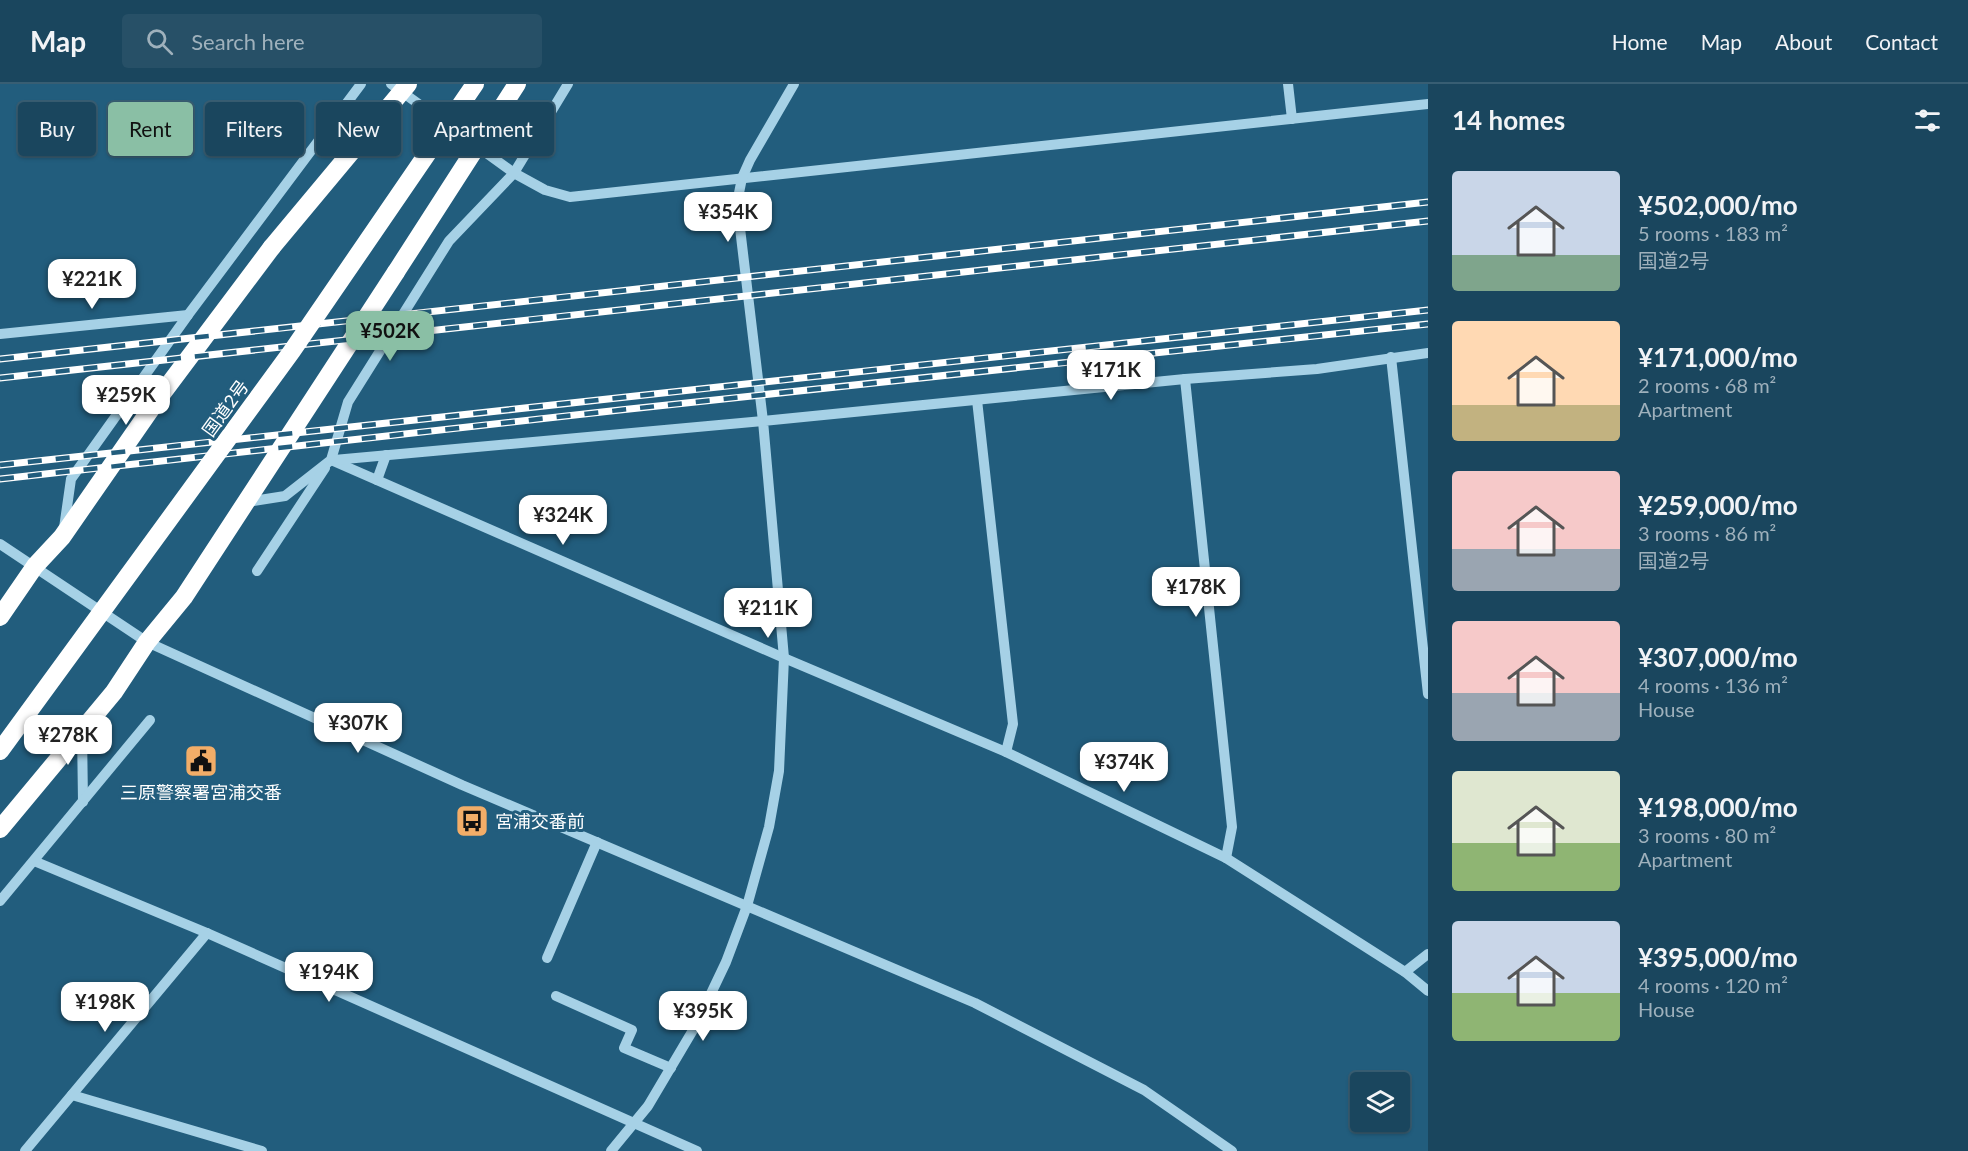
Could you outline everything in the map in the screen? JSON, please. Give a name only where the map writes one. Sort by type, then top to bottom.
[{"type":"highway","points":[[0,617],[35,566],[62,537],[155,403],[272,247],[408,84]]},
{"type":"highway","name":"国道2号","points":[[0,751],[292,351],[475,84]]},
{"type":"highway","points":[[0,829],[114,692],[147,642],[184,597],[517,84]]},
{"type":"street","points":[[62,537],[71,479],[188,315],[361,84]]},
{"type":"street","points":[[391,84],[514,173],[545,190],[570,197],[1428,104]]},
{"type":"street","points":[[257,571],[331,460],[348,402],[449,241],[514,173],[568,84]]},
{"type":"street","points":[[611,1151],[648,1106],[696,1025],[721,973],[747,906],[770,827],[779,771],[784,658],[763,421],[737,203],[742,178],[750,160],[794,84]]},
{"type":"street","points":[[1288,84],[1292,119]]},
{"type":"street","points":[[0,334],[188,315]]},
{"type":"street","points":[[247,502],[285,496],[331,460],[763,421],[1185,379],[1317,369],[1428,353]]},
{"type":"street","points":[[1391,357],[1428,694]]},
{"type":"street","points":[[1185,379],[1232,827],[1226,858]]},
{"type":"street","points":[[977,400],[1013,724],[1006,752]]},
{"type":"street","points":[[377,480],[386,455]]},
{"type":"street","points":[[331,460],[784,658],[1006,752],[1226,858],[1405,972],[1428,991]]},
{"type":"street","points":[[0,544],[147,642],[462,785],[975,1003],[1144,1090],[1232,1151]]},
{"type":"street","points":[[0,901],[150,720]]},
{"type":"street","points":[[82,731],[82,802]]},
{"type":"street","points":[[547,958],[597,842]]},
{"type":"street","points":[[34,861],[207,933],[697,1151]]},
{"type":"street","points":[[25,1151],[207,933]]},
{"type":"street","points":[[1405,972],[1428,954]]},
{"type":"street","points":[[556,996],[632,1030],[624,1048],[670,1068]]},
{"type":"street","points":[[72,1095],[262,1151]]},
{"type":"railway","points":[[0,359],[1428,202]]},
{"type":"railway","points":[[0,378],[1428,221]]},
{"type":"railway","points":[[0,465],[1428,310]]},
{"type":"railway","points":[[0,479],[1428,324]]},
{"type":"place","name":"三原警察署宮浦交番","points":[[201,761]]},
{"type":"place","name":"宮浦交番前","points":[[472,821]]}]
